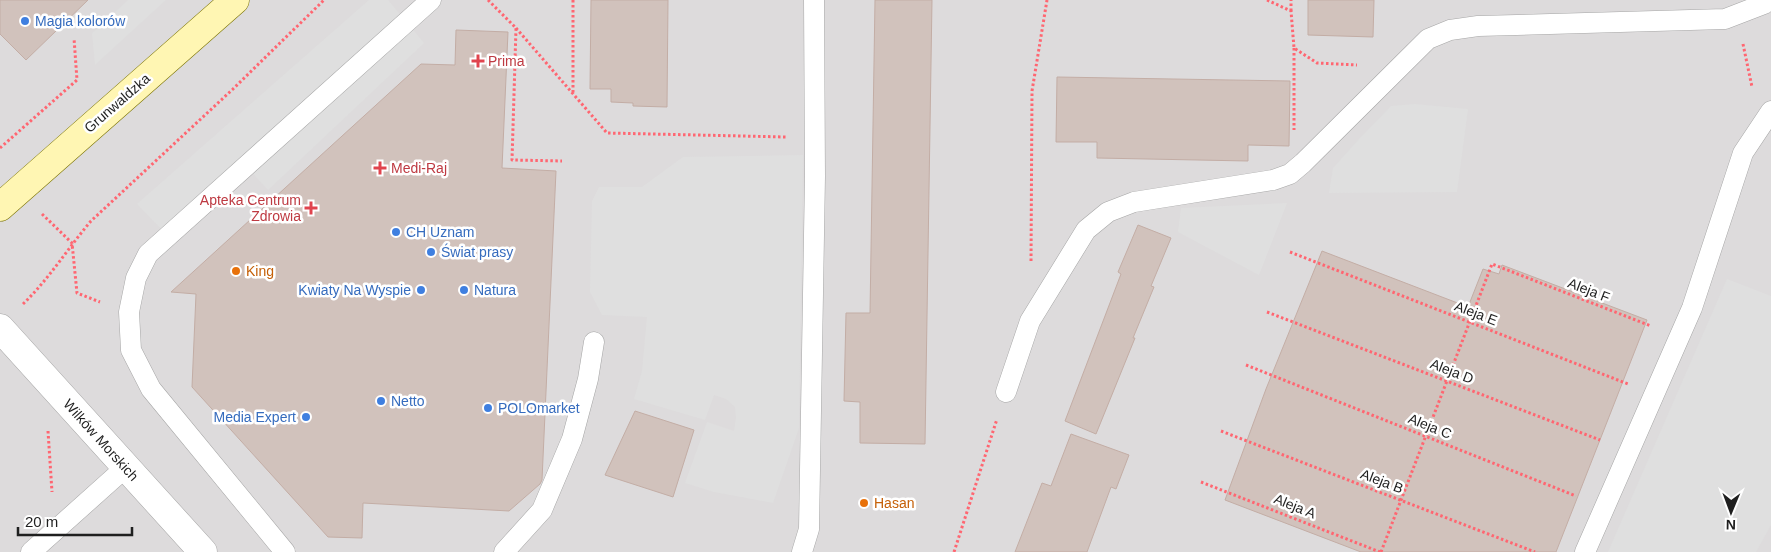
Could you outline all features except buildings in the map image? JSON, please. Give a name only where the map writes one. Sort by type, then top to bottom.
[{"type":"street","name":"Grunwaldzka","points":[[9,199],[235,0]]},
{"type":"street","name":"Wilków Morskich","points":[[0,328],[202,552]]},
{"type":"lane","points":[[285,552],[151,389],[131,350],[129,312],[136,278],[148,254],[431,0]]},
{"type":"lane","points":[[802,552],[809,529],[814,0]]},
{"type":"lane","points":[[1006,392],[1030,321],[1086,230],[1108,212],[1134,202],[1273,180],[1290,174],[1428,40],[1450,30],[1478,26],[1725,19],[1764,4],[1768,0]]},
{"type":"lane","points":[[1585,552],[1692,308],[1743,153],[1766,119]]},
{"type":"lane","points":[[504,552],[542,510],[572,439],[588,379],[594,342]]},
{"type":"lane","points":[[32,552],[126,467]]},
{"type":"path","points":[[32,296],[91,221],[233,89],[324,0]]},
{"type":"path","points":[[488,0],[516,28],[607,133],[814,137]]},
{"type":"path","points":[[573,0],[574,95]]},
{"type":"path","points":[[1031,264],[1032,91],[1047,0]]},
{"type":"path","points":[[1267,0],[1291,10]]},
{"type":"path","points":[[1291,0],[1294,48],[1295,170]]},
{"type":"path","points":[[1736,14],[1766,119]]},
{"type":"path","points":[[516,28],[512,160],[562,161]]},
{"type":"path","points":[[0,148],[77,80],[74,38]]},
{"type":"path","points":[[1294,48],[1317,63],[1399,68]]},
{"type":"path","points":[[9,199],[72,243],[77,293],[129,312]]},
{"type":"path","name":"Aleja E","points":[[1290,252],[1654,394]]},
{"type":"path","name":"Aleja F","points":[[1469,323],[1492,264],[1679,336]]},
{"type":"path","name":"Aleja D","points":[[1267,312],[1629,451]]},
{"type":"path","points":[[1380,552],[1469,323]]},
{"type":"path","name":"Aleja C","points":[[1246,366],[1605,508]]},
{"type":"path","points":[[954,552],[1006,392]]},
{"type":"path","points":[[48,427],[54,531]]},
{"type":"path","name":"Aleja B","points":[[1221,431],[1536,552]]},
{"type":"path","name":"Aleja A","points":[[1201,482],[1380,552]]},
{"type":"shaded area","points":[[0,0],[1771,0],[1771,552],[0,552]]},
{"type":"shaded area","points":[[128,0],[166,0],[95,65],[92,33]]},
{"type":"shaded area","points":[[369,0],[388,0],[424,43],[268,190],[247,167],[169,237],[137,204]]},
{"type":"shaded area","points":[[1415,104],[1468,109],[1457,192],[1329,193],[1333,168],[1359,139],[1391,106]]},
{"type":"shaded area","points":[[803,155],[799,428],[773,503],[714,492],[685,483],[707,422],[734,431],[735,407],[726,399],[714,395],[705,420],[634,399],[642,371],[647,317],[602,315],[590,292],[592,201],[599,187],[642,187],[683,157]]},
{"type":"shaded area","points":[[1287,203],[1259,275],[1178,232],[1181,208]]},
{"type":"shaded area","points":[[1727,279],[1771,296],[1771,525],[1756,552],[1608,552]]},
{"type":"place","name":"Magia kolorów","points":[[25,21]]},
{"type":"place","name":"Prima","points":[[478,61]]},
{"type":"place","name":"Medi-Raj","points":[[380,168]]},
{"type":"place","name":"Apteka Centrum Zdrowia","points":[[311,208]]},
{"type":"place","name":"CH Uznam","points":[[396,232]]},
{"type":"place","name":"Świat prasy","points":[[431,252]]},
{"type":"place","name":"King","points":[[236,271]]},
{"type":"place","name":"Kwiaty Na Wyspie","points":[[421,290]]},
{"type":"place","name":"Natura","points":[[464,290]]},
{"type":"place","name":"Netto","points":[[381,401]]},
{"type":"place","name":"POLOmarket","points":[[488,408]]},
{"type":"place","name":"Media Expert","points":[[306,417]]},
{"type":"place","name":"Hasan","points":[[864,503]]}]
